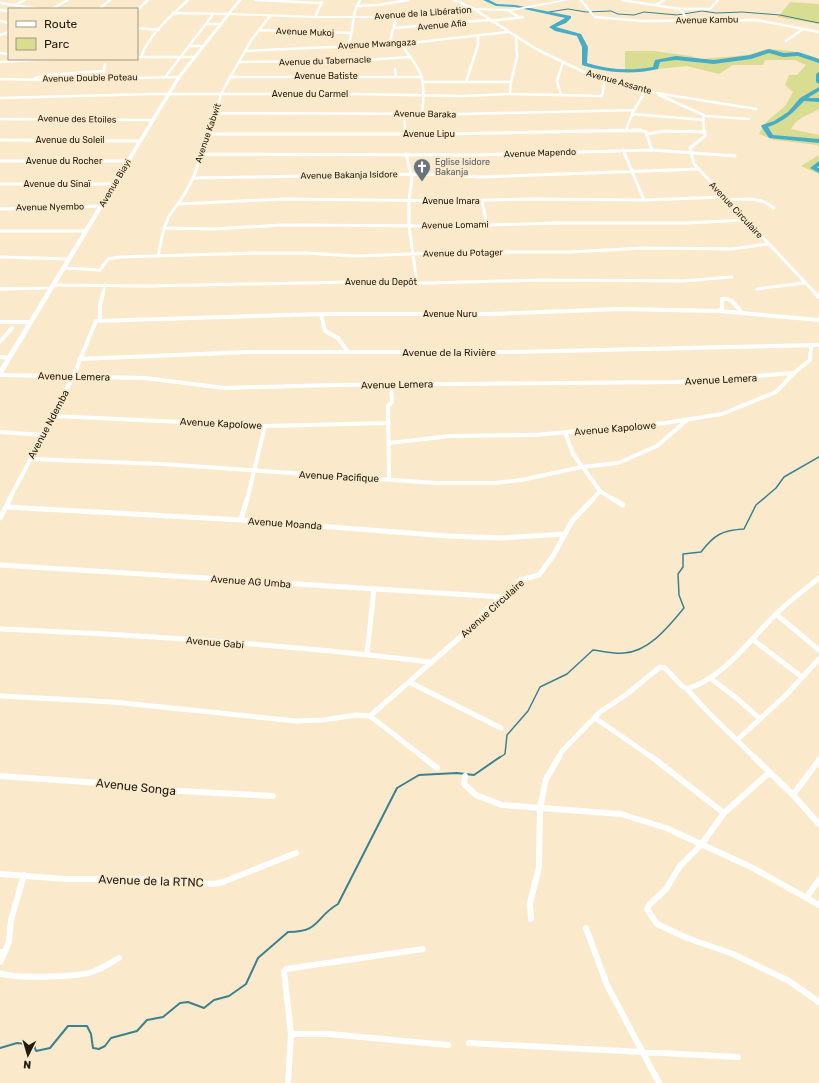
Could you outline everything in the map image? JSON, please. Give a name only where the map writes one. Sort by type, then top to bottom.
[{"type":"street","points":[[15,5],[25,0]]},
{"type":"street","points":[[53,8],[68,0]]},
{"type":"street","points":[[100,8],[110,0]]},
{"type":"street","points":[[138,9],[148,0]]},
{"type":"street","points":[[188,0],[173,13],[143,50],[141,57],[194,58]]},
{"type":"street","name":"Avenue Biayi","points":[[0,374],[179,77],[240,0]]},
{"type":"street","points":[[255,0],[322,1],[315,17]]},
{"type":"street","points":[[349,46],[350,33],[355,17],[356,6],[360,0]]},
{"type":"street","points":[[356,6],[382,5],[408,0]]},
{"type":"street","points":[[454,0],[474,10]]},
{"type":"street","name":"Avenue de la Libération","points":[[229,14],[315,17],[396,17],[474,10],[508,10],[568,0]]},
{"type":"street","name":"Avenue Kambu","points":[[581,0],[594,16],[620,20],[757,20],[819,32]]},
{"type":"street","points":[[622,0],[681,9],[710,9],[718,0]]},
{"type":"street","points":[[656,5],[664,0]]},
{"type":"street","points":[[0,3],[34,8]]},
{"type":"street","points":[[681,9],[688,20]]},
{"type":"street","name":"Avenue Assante","points":[[474,10],[516,38],[588,74],[646,90],[756,109]]},
{"type":"street","points":[[508,10],[517,16]]},
{"type":"street","points":[[173,13],[229,14]]},
{"type":"street","points":[[166,76],[212,16]]},
{"type":"street","name":"Avenue Kabwit","points":[[158,256],[164,228],[169,216],[179,204],[192,178],[217,113],[221,94],[259,30],[270,16]]},
{"type":"street","points":[[389,44],[396,17]]},
{"type":"street","name":"Avenue Afia","points":[[394,28],[523,17]]},
{"type":"street","points":[[206,24],[221,24]]},
{"type":"street","points":[[138,28],[159,30]]},
{"type":"street","points":[[786,40],[803,29]]},
{"type":"street","name":"Avenue Mukoj","points":[[259,30],[350,33]]},
{"type":"street","name":"Avenue Mwangaza","points":[[246,51],[401,44],[508,32]]},
{"type":"street","points":[[466,82],[478,45],[478,36]]},
{"type":"street","points":[[510,94],[511,82],[517,57],[516,38]]},
{"type":"street","points":[[401,44],[422,76],[424,82],[422,114]]},
{"type":"street","points":[[189,46],[203,46]]},
{"type":"street","points":[[138,50],[143,50]]},
{"type":"street","name":"Avenue du Tabernacle","points":[[240,62],[350,61],[410,57]]},
{"type":"street","points":[[0,62],[33,60]]},
{"type":"street","points":[[561,96],[557,81],[563,62]]},
{"type":"street","points":[[102,78],[105,64]]},
{"type":"street","points":[[395,69],[396,77]]},
{"type":"street","points":[[31,79],[47,75],[104,71]]},
{"type":"street","name":"Avenue Double Poteau","points":[[0,79],[48,80],[166,76],[179,77]]},
{"type":"street","name":"Avenue Batiste","points":[[230,77],[422,76]]},
{"type":"street","name":"Avenue du Carmel","points":[[0,98],[122,94],[468,96],[510,94],[602,96],[605,79]]},
{"type":"street","points":[[424,82],[511,82]]},
{"type":"street","points":[[626,130],[633,112],[646,90]]},
{"type":"street","points":[[656,92],[703,115],[749,119]]},
{"type":"street","name":"Avenue Baraka","points":[[217,113],[422,114],[633,112],[704,120]]},
{"type":"street","points":[[404,114],[405,134]]},
{"type":"street","points":[[690,151],[690,148],[705,136],[703,115]]},
{"type":"street","name":"Avenue des Etoiles","points":[[0,119],[153,120]]},
{"type":"street","name":"Avenue Lipu","points":[[209,134],[289,132],[405,134],[626,130],[644,131],[647,134],[665,131],[705,132]]},
{"type":"street","points":[[647,134],[652,150]]},
{"type":"street","name":"Avenue du Soleil","points":[[0,140],[140,141]]},
{"type":"street","points":[[623,150],[644,200]]},
{"type":"street","name":"Avenue Mapendo","points":[[201,154],[475,155],[652,150],[690,151],[735,156]]},
{"type":"street","name":"Avenue Circulaire","points":[[690,151],[693,162],[698,169],[804,283],[819,297]]},
{"type":"street","points":[[406,154],[411,174],[409,226],[417,282]]},
{"type":"street","name":"Avenue du Rocher","points":[[0,161],[128,161]]},
{"type":"street","name":"Avenue Bakanja Isidore","points":[[192,178],[411,174],[441,174],[450,176],[477,177],[698,169]]},
{"type":"street","name":"Avenue du Sinaï","points":[[0,184],[115,184]]},
{"type":"street","name":"Avenue Imara","points":[[179,204],[250,200],[482,201],[530,199],[761,199],[768,202],[774,208]]},
{"type":"street","points":[[482,201],[487,225]]},
{"type":"street","name":"Avenue Nyembo","points":[[0,208],[101,206]]},
{"type":"street","name":"Avenue Lomami","points":[[164,228],[215,229],[282,225],[409,226],[559,223],[687,223],[745,220]]},
{"type":"street","points":[[0,231],[86,231]]},
{"type":"street","name":"Avenue du Potager","points":[[64,268],[100,270],[105,262],[114,258],[158,256],[263,253],[356,256],[561,252],[644,248],[732,249],[768,244]]},
{"type":"street","points":[[0,257],[69,259]]},
{"type":"street","name":"Avenue du Depôt","points":[[0,289],[339,282],[391,284],[417,282],[541,280],[683,281],[732,277]]},
{"type":"street","points":[[757,289],[804,283]]},
{"type":"street","points":[[100,320],[100,305],[105,286]]},
{"type":"street","points":[[717,311],[722,309],[722,300],[727,298],[732,301],[742,313],[819,320]]},
{"type":"street","name":"Avenue Nuru","points":[[100,320],[320,314],[488,314],[621,309],[742,313]]},
{"type":"street","points":[[320,314],[325,331],[337,336],[343,342],[347,351]]},
{"type":"street","name":"Avenue Ndemba","points":[[0,518],[73,377],[94,322],[100,320]]},
{"type":"street","points":[[0,322],[31,322]]},
{"type":"street","points":[[0,342],[12,328]]},
{"type":"street","name":"Avenue de la Rivière","points":[[80,359],[249,352],[514,352],[819,345]]},
{"type":"street","name":"Avenue Kapolowe","points":[[389,443],[450,436],[535,435],[687,420],[722,414],[767,396],[782,387],[794,372],[810,360],[811,346]]},
{"type":"street","points":[[0,358],[9,358]]},
{"type":"street","name":"Avenue Lemera","points":[[0,374],[145,378],[224,388],[333,385],[704,381],[761,377],[794,372]]},
{"type":"street","points":[[389,479],[388,406],[392,402],[391,385]]},
{"type":"street","name":"Avenue Kapolowe","points":[[54,416],[266,426],[389,423]]},
{"type":"street","name":"Avenue Pacifique","points":[[30,458],[162,464],[436,483],[494,483],[521,480],[582,467],[618,463],[644,453],[657,446],[687,420]]},
{"type":"street","points":[[241,520],[256,471],[266,426]]},
{"type":"street","points":[[0,432],[43,435]]},
{"type":"street","points":[[565,432],[573,454],[600,491],[623,505]]},
{"type":"street","name":"Avenue Circulaire","points":[[370,716],[473,626],[488,609],[502,597],[513,592],[520,580],[539,574],[553,556],[572,521],[600,491]]},
{"type":"street","name":"Avenue Moanda","points":[[6,507],[241,520],[448,536],[501,538],[564,534]]},
{"type":"street","name":"Avenue AG Umba","points":[[0,566],[173,575],[502,597]]},
{"type":"street","points":[[687,689],[710,678],[725,666],[776,614],[819,578]]},
{"type":"street","points":[[367,654],[374,589]]},
{"type":"street","points":[[776,614],[819,650]]},
{"type":"street","name":"Avenue Gabi","points":[[0,629],[137,635],[367,654],[430,662]]},
{"type":"street","points":[[752,639],[802,677]]},
{"type":"street","points":[[737,740],[760,720],[819,659]]},
{"type":"street","points":[[531,919],[530,903],[539,867],[540,808],[546,779],[563,750],[600,712],[627,694],[648,675],[660,667],[665,668],[682,686],[687,689],[708,712],[793,795],[819,824]]},
{"type":"street","points":[[710,678],[739,700],[760,720]]},
{"type":"street","points":[[409,682],[501,728]]},
{"type":"street","points":[[0,696],[113,702],[296,721],[323,720],[356,715],[370,716],[437,768]]},
{"type":"street","points":[[595,718],[670,770],[724,813]]},
{"type":"street","points":[[793,795],[819,760]]},
{"type":"street","points":[[770,772],[724,813],[701,845],[680,866],[666,889],[650,904],[647,909],[651,918],[657,924],[687,938],[733,954],[789,981],[819,1002]]},
{"type":"street","name":"Avenue Songa","points":[[0,776],[100,783],[161,790],[273,796]]},
{"type":"street","points":[[465,776],[466,786],[484,798],[502,805],[621,814],[666,828],[751,867],[819,905]]},
{"type":"street","name":"Avenue de la RTNC","points":[[0,874],[65,878],[138,879],[214,884],[223,882],[296,853]]},
{"type":"street","points":[[0,962],[2,952],[9,941],[11,920],[24,875]]},
{"type":"street","points":[[806,898],[819,880]]},
{"type":"street","points":[[586,928],[607,985],[659,1083]]},
{"type":"street","points":[[288,1083],[291,1034],[284,971],[292,968],[423,948]]},
{"type":"street","points":[[0,973],[4,975],[21,976],[80,976],[92,972],[119,958]]},
{"type":"street","points":[[291,1034],[329,1034],[448,1045]]},
{"type":"street","points":[[468,1043],[738,1057]]},
{"type":"green space","points":[[790,2],[819,4],[819,24],[778,17]]},
{"type":"green space","points":[[766,49],[787,50],[813,56],[819,59],[819,109],[797,121],[791,129],[819,135],[819,147],[817,145],[774,140],[759,134],[765,123],[785,106],[793,92],[785,85],[789,75],[797,75],[806,65],[795,60],[765,60],[763,65],[733,65],[719,74],[687,66],[647,70],[625,70],[625,51],[654,51],[691,56],[700,59],[748,55]]},
{"type":"green space","points":[[819,155],[819,174],[801,166]]},
{"type":"waterway","points":[[485,0],[496,5],[515,6],[569,17],[564,22],[552,27],[557,30],[579,35],[585,47],[584,64],[602,69],[637,71],[656,68],[657,61],[676,58],[714,62],[751,57],[769,51],[783,55],[798,54],[819,61]]},
{"type":"waterway","points":[[549,12],[568,9],[586,12],[611,11],[618,14],[634,15],[644,12],[677,15],[702,11],[716,13],[742,12],[780,15],[819,23]]},
{"type":"waterway","points":[[819,74],[819,82]]},
{"type":"waterway","points":[[802,99],[819,89]]},
{"type":"waterway","points":[[802,99],[819,100]]},
{"type":"waterway","points":[[802,99],[790,113],[776,122],[764,126],[771,137],[819,141]]},
{"type":"waterway","points":[[819,163],[813,168],[819,171]]},
{"type":"waterway","points":[[499,758],[505,754],[507,735],[528,711],[540,687],[567,674],[593,650],[616,653],[633,652],[642,648],[658,637],[684,608],[679,595],[678,574],[683,567],[683,554],[701,552],[710,541],[719,534],[744,529],[756,505],[776,488],[784,477],[819,457]]},
{"type":"waterway","points":[[0,1048],[17,1043],[34,1045],[36,1051],[50,1048],[68,1026],[87,1026],[91,1034],[93,1048],[99,1049],[105,1046],[111,1038],[137,1031],[147,1020],[163,1017],[180,1003],[188,1002],[204,1008],[214,1000],[229,996],[246,984],[258,958],[288,932],[299,931],[312,927],[338,904],[397,788],[419,775],[457,773],[474,775],[500,757]]},
{"type":"place","name":"Eglise Isidore Bakanja","points":[[422,182]]}]
